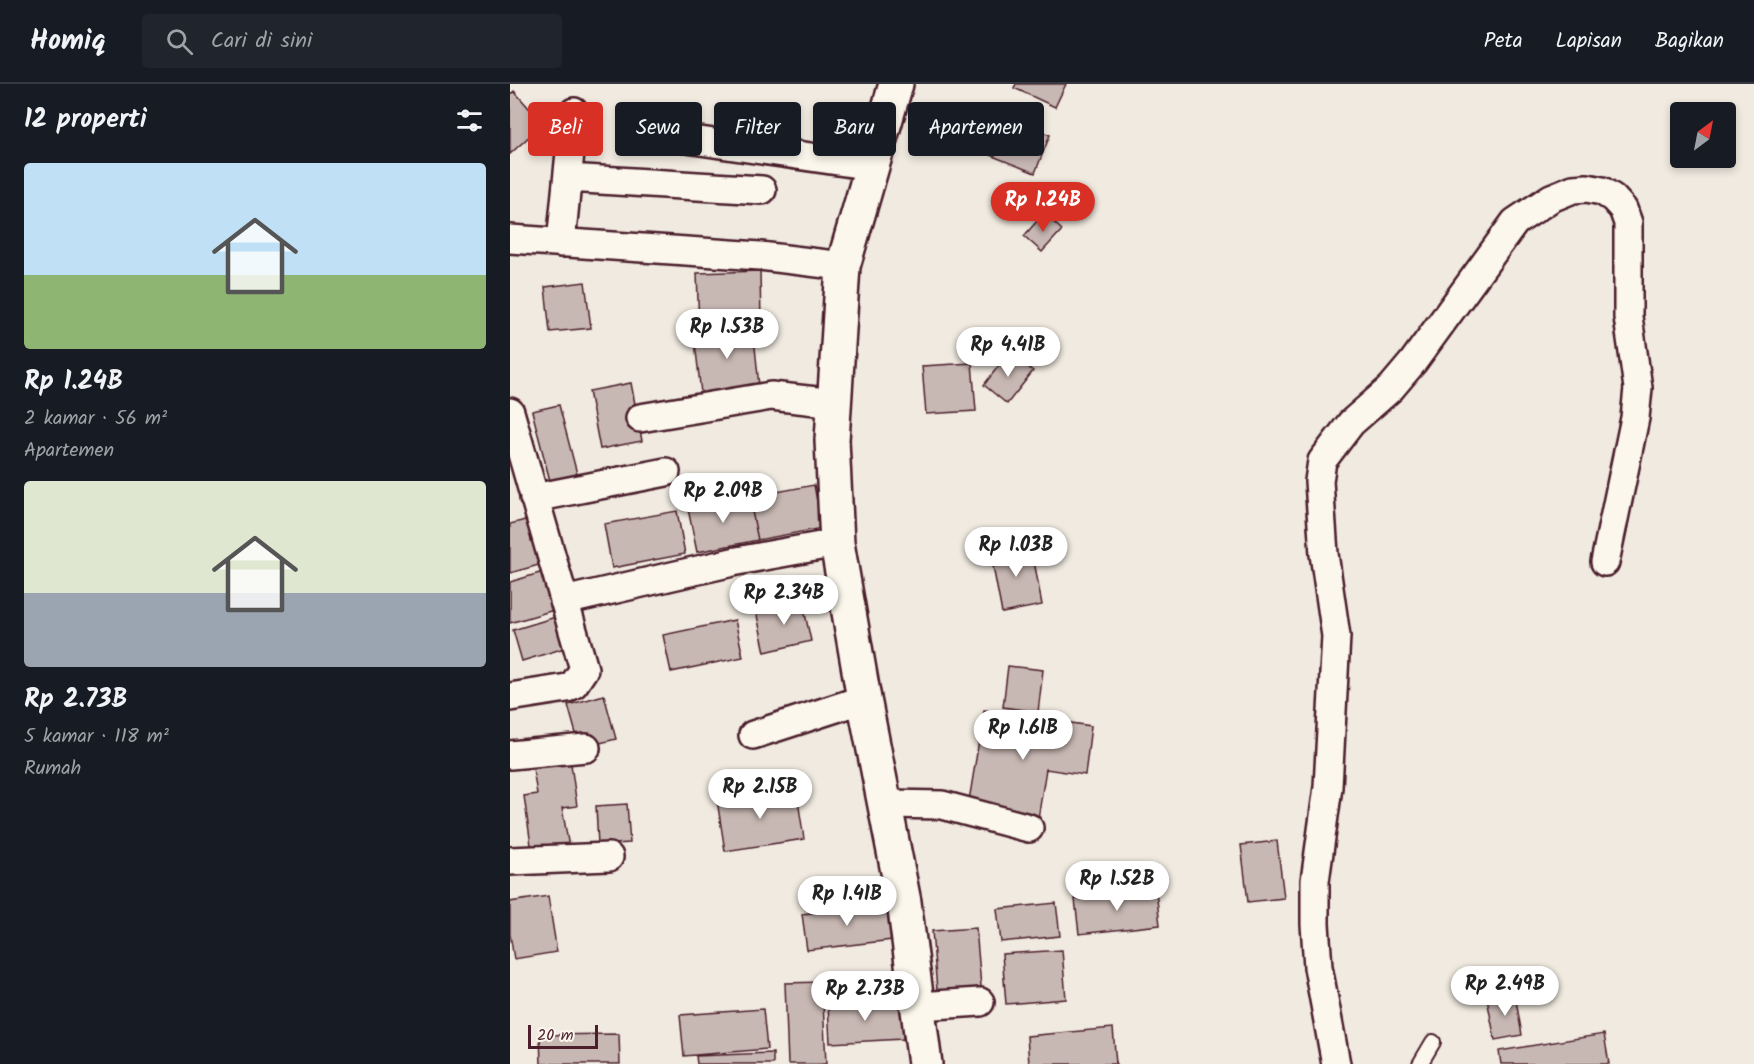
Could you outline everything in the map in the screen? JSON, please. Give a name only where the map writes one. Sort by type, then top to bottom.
[{"type":"street","points":[[896,84],[843,266],[832,440],[837,543],[864,699],[887,804],[904,902],[925,1064]]},
{"type":"street","points":[[702,141],[872,166]]},
{"type":"street","points":[[561,243],[570,156]]},
{"type":"street","points":[[568,178],[762,190]]},
{"type":"street","points":[[1336,1064],[1318,967],[1315,924],[1315,881],[1328,787],[1336,636],[1324,554],[1319,481],[1322,461],[1351,423],[1391,388],[1413,362],[1515,222],[1551,198],[1573,189],[1593,189],[1613,198],[1623,209],[1629,229],[1628,317],[1638,388],[1635,418],[1605,562]]},
{"type":"street","points":[[510,239],[760,256],[843,266]]},
{"type":"street","points":[[640,418],[771,396],[835,404]]},
{"type":"street","points":[[510,412],[584,669],[579,678],[567,688],[510,697]]},
{"type":"street","points":[[534,498],[666,472]]},
{"type":"street","points":[[564,601],[737,561],[837,543]]},
{"type":"street","points":[[753,735],[864,699]]},
{"type":"street","points":[[510,755],[586,748]]},
{"type":"street","points":[[887,804],[942,805],[1029,828]]},
{"type":"street","points":[[510,861],[609,857]]},
{"type":"street","points":[[919,1006],[980,1002]]},
{"type":"lane","points":[[1420,1064],[1433,1042]]},
{"type":"building","points":[[1016,84],[1066,84],[1055,107],[1014,88]]},
{"type":"building","points":[[514,91],[528,107],[528,138],[510,154],[510,95]]},
{"type":"building","points":[[1044,133],[1050,135],[1044,150]]},
{"type":"building","points":[[992,156],[1042,156],[1035,173]]},
{"type":"building","points":[[1044,213],[1062,230],[1042,252],[1024,236]]},
{"type":"building","points":[[760,271],[761,324],[699,326],[697,273]]},
{"type":"building","points":[[585,282],[591,328],[550,332],[545,287]]},
{"type":"building","points":[[753,328],[759,386],[701,393],[694,334]]},
{"type":"building","points":[[1009,352],[1033,371],[1007,404],[984,385]]},
{"type":"building","points":[[972,363],[976,411],[926,414],[922,366]]},
{"type":"building","points":[[631,383],[642,441],[600,449],[589,391]]},
{"type":"building","points":[[559,405],[577,474],[550,481],[532,411]]},
{"type":"building","points":[[814,485],[822,528],[758,540],[749,497]]},
{"type":"building","points":[[749,497],[758,540],[697,552],[688,509]]},
{"type":"building","points":[[677,511],[685,554],[612,568],[604,524]]},
{"type":"building","points":[[533,518],[546,563],[510,573],[510,524]]},
{"type":"building","points":[[1031,544],[1042,605],[1002,613],[990,551]]},
{"type":"building","points":[[543,572],[554,610],[510,623],[510,582]]},
{"type":"building","points":[[802,600],[811,641],[765,652],[756,611]]},
{"type":"building","points":[[559,616],[568,647],[522,661],[513,630]]},
{"type":"building","points":[[735,620],[743,657],[671,672],[663,635]]},
{"type":"building","points":[[1008,666],[1043,670],[1038,712],[1003,707]]},
{"type":"building","points":[[604,695],[616,739],[580,748],[568,705]]},
{"type":"building","points":[[984,710],[1091,726],[1085,775],[1046,769],[1038,819],[968,807]]},
{"type":"building","points":[[570,757],[577,806],[562,808],[569,847],[532,852],[524,796],[537,794],[532,762]]},
{"type":"building","points":[[796,788],[804,839],[725,851],[717,800]]},
{"type":"building","points":[[627,804],[630,843],[598,845],[596,806]]},
{"type":"building","points":[[1277,841],[1284,898],[1248,902],[1241,845]]},
{"type":"building","points":[[1156,891],[1160,925],[1079,934],[1075,899]]},
{"type":"building","points":[[548,896],[557,952],[514,959],[510,934],[510,902]]},
{"type":"building","points":[[1056,903],[1060,936],[1001,942],[997,909]]},
{"type":"building","points":[[888,904],[892,940],[807,950],[802,914]]},
{"type":"building","points":[[976,928],[982,998],[938,1002],[932,931]]},
{"type":"building","points":[[1062,950],[1066,999],[1006,1004],[1002,954]]},
{"type":"building","points":[[822,982],[826,1064],[788,1064],[785,983]]},
{"type":"building","points":[[1515,995],[1522,1035],[1495,1040],[1487,999]]},
{"type":"building","points":[[901,1001],[903,1039],[830,1043],[828,1004]]},
{"type":"building","points":[[763,1009],[767,1049],[684,1056],[680,1015]]},
{"type":"building","points":[[1113,1028],[1116,1064],[1029,1064],[1027,1036]]},
{"type":"building","points":[[619,1034],[620,1064],[541,1064],[540,1035]]},
{"type":"building","points":[[1604,1034],[1609,1064],[1501,1064],[1499,1051]]},
{"type":"building","points":[[773,1053],[773,1064],[697,1064],[696,1056]]}]
